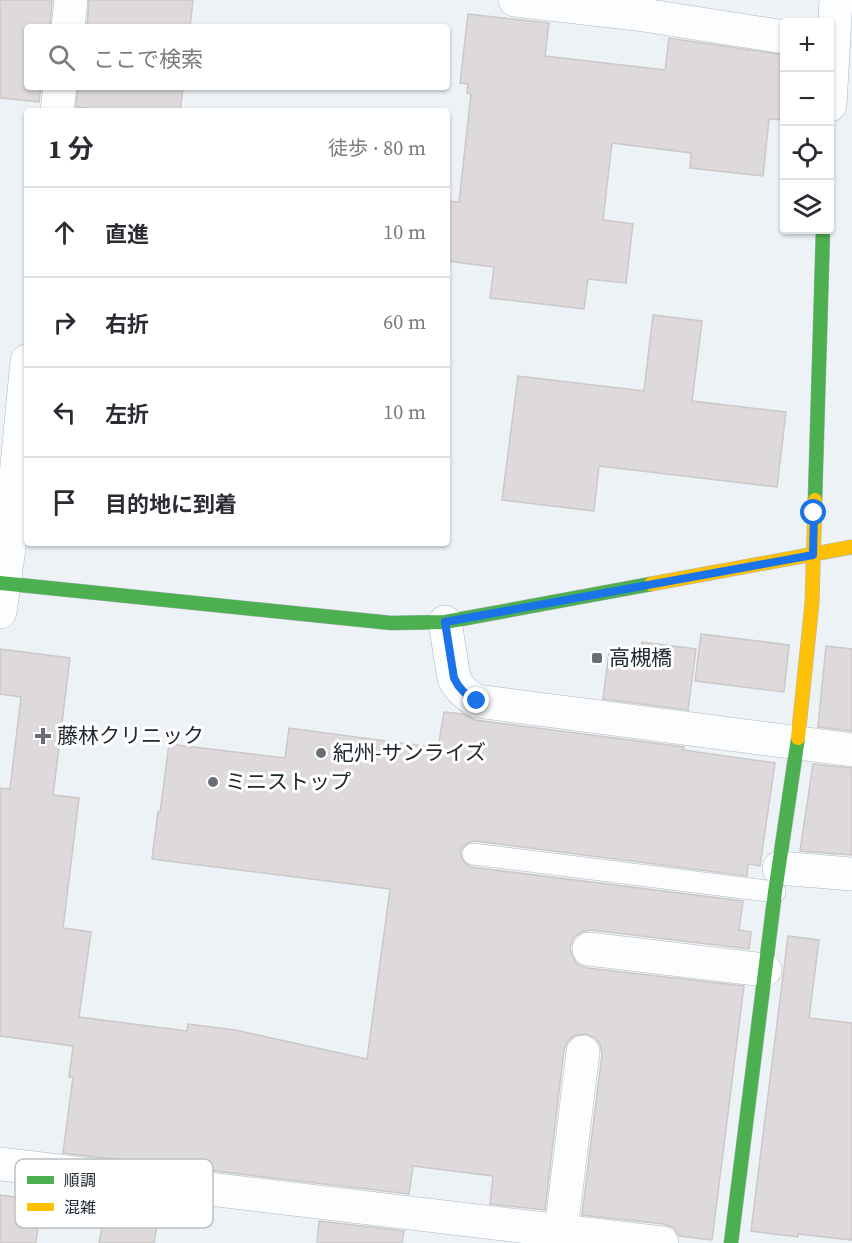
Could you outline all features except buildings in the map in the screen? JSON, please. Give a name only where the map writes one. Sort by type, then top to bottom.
[{"type":"street","points":[[68,24],[71,0]]},
{"type":"street","points":[[515,0],[637,14],[780,36]]},
{"type":"street","points":[[834,76],[838,46],[836,0]]},
{"type":"street","points":[[57,108],[60,90]]},
{"type":"street","points":[[731,1243],[765,970],[797,743],[812,603],[823,234]]},
{"type":"street","points":[[24,392],[9,548],[1,592],[391,623],[445,622],[852,547]]},
{"type":"street","points":[[445,622],[454,678],[466,695],[477,701],[852,750]]},
{"type":"street","points":[[777,880],[852,874]]},
{"type":"street","points":[[589,949],[765,970]]},
{"type":"street","points":[[561,1231],[583,1052]]},
{"type":"street","points":[[0,1164],[15,1166]]},
{"type":"street","points":[[213,1189],[662,1243]]},
{"type":"lane","points":[[473,854],[777,880]]},
{"type":"traffic: fast","points":[[815,500],[823,234]]},
{"type":"traffic: fast","points":[[0,583],[391,623],[445,622],[651,584]]},
{"type":"traffic: fast","points":[[731,1243],[775,892],[798,738]]},
{"type":"traffic: slow","points":[[798,738],[812,603],[815,500]]},
{"type":"traffic: slow","points":[[651,584],[852,547]]},
{"type":"place","name":"高槻橋","points":[[597,658]]},
{"type":"place","name":"藤林クリニック","points":[[43,736]]},
{"type":"place","name":"紀州-サンライズ","points":[[321,753]]},
{"type":"place","name":"ミニストップ","points":[[213,782]]},
{"type":"route","points":[[477,701],[466,695],[454,678],[445,622],[813,555],[814,513]]}]
